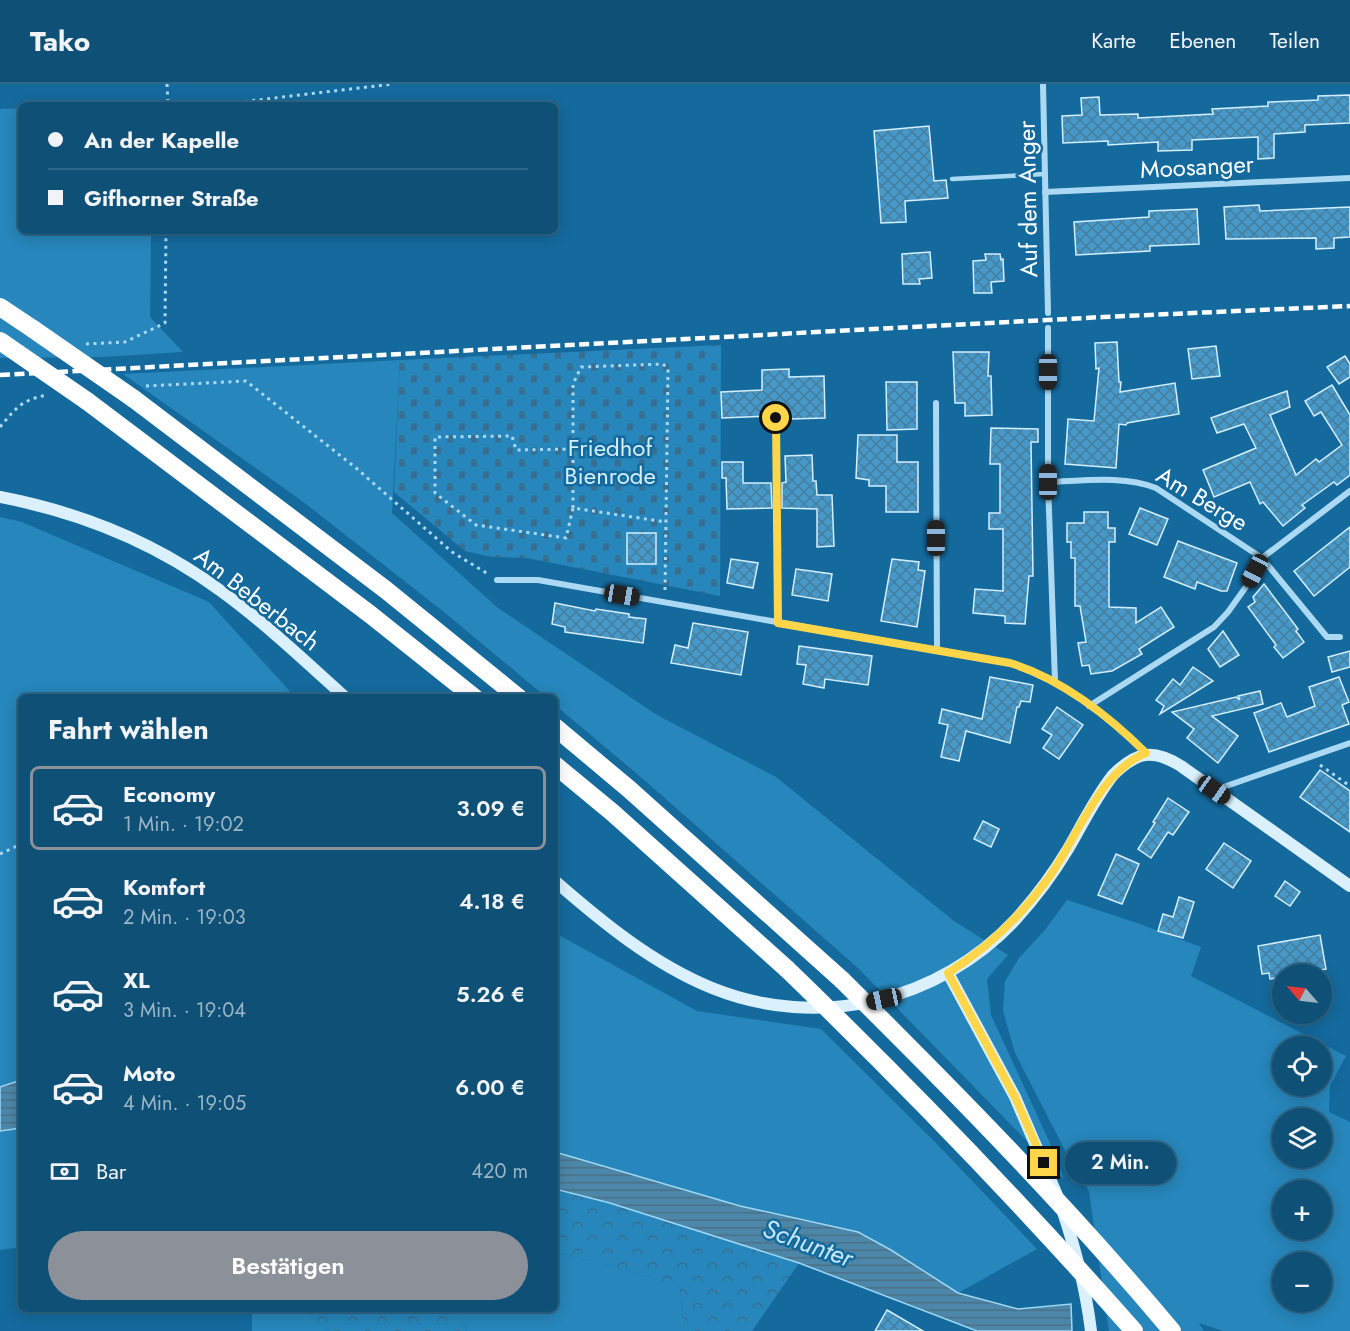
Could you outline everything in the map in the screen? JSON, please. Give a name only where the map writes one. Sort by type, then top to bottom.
[{"type":"highway","points":[[0,307],[139,393],[514,694]]},
{"type":"highway","points":[[0,341],[87,401],[371,615],[470,694]]},
{"type":"highway","points":[[558,730],[629,789],[842,980],[994,1134],[1108,1257],[1172,1331]]},
{"type":"highway","points":[[558,767],[613,813],[787,969],[875,1054],[975,1155],[1134,1331]]},
{"type":"main road","name":"Am Beberbach","points":[[0,497],[55,510],[95,524],[149,548],[189,570],[249,612],[341,694]]},
{"type":"main road","points":[[558,883],[606,923],[657,959],[712,988],[762,1003],[813,1008],[862,1004],[906,992],[948,973],[988,946],[1018,917],[1055,869],[1106,783],[1128,762],[1146,753],[1172,760],[1350,886]]},
{"type":"main road","points":[[948,973],[1015,1097],[1042,1156],[1075,1248],[1091,1331]]},
{"type":"street","name":"Auf dem Anger","points":[[1043,84],[1048,313]]},
{"type":"street","name":"Moosanger","points":[[1045,192],[1350,178]]},
{"type":"street","points":[[1048,328],[1048,482],[1055,681]]},
{"type":"street","points":[[936,403],[937,650]]},
{"type":"street","points":[[776,418],[778,623]]},
{"type":"street","name":"Am Berge","points":[[1048,482],[1125,481],[1156,488],[1262,558],[1327,637],[1340,637]]},
{"type":"street","name":"Am Berge","points":[[1089,706],[1214,627],[1248,584],[1262,558],[1350,491]]},
{"type":"street","points":[[497,580],[538,580],[1010,663],[1034,670],[1055,681],[1129,736],[1146,753]]},
{"type":"street","points":[[1214,790],[1350,743]]},
{"type":"lane","points":[[952,179],[1045,174]]},
{"type":"path","points":[[167,84],[168,102]]},
{"type":"path","points":[[240,102],[393,84]]},
{"type":"path","points":[[106,343],[125,342],[165,323],[166,234]]},
{"type":"path","points":[[573,450],[516,450],[512,436],[435,437],[435,493],[476,525],[566,538],[573,508],[573,450],[573,384],[581,367],[663,364],[668,369],[664,603]]},
{"type":"path","points":[[139,393],[246,381],[356,468],[453,552],[497,580]]},
{"type":"path","points":[[0,427],[17,406],[30,398],[53,394]]},
{"type":"path","points":[[573,508],[666,522]]},
{"type":"path","points":[[1309,757],[1350,786]]},
{"type":"path","points":[[0,854],[18,845]]},
{"type":"green space","points":[[18,108],[18,234],[151,234],[150,317],[183,352],[103,357],[0,358],[0,109]]},
{"type":"green space","name":"Friedhof Bienrode","points":[[721,345],[720,596],[527,558],[492,557],[465,551],[394,492],[400,360]]},
{"type":"green space","points":[[400,360],[392,513],[498,608],[657,715],[776,777],[954,921],[1008,955],[987,979],[991,1015],[1050,1143],[1064,1179],[859,969],[642,778],[558,708],[558,694],[542,694],[444,612],[302,501],[123,374]]},
{"type":"green space","points":[[0,517],[22,522],[209,602],[292,694],[18,694],[18,1081],[0,1087]]},
{"type":"green space","points":[[1067,900],[1201,947],[1191,976],[1272,1018],[1272,1024],[1284,1024],[1307,1036],[1272,1036],[1272,1096],[1330,1096],[1329,1108],[1272,1108],[1272,1168],[1332,1168],[1332,1113],[1350,1122],[1350,1331],[1223,1331],[1199,1323],[1204,1331],[1109,1331],[1089,1191],[1070,1160],[1015,1053],[1003,1011],[1005,981],[1019,958],[1044,931]]},
{"type":"green space","points":[[558,935],[697,1011],[821,1029],[936,1143],[1037,1249],[958,1293],[891,1250],[858,1232],[740,1206],[558,1153]]},
{"type":"green space","points":[[1332,1049],[1346,1056],[1332,1082]]},
{"type":"green space","points":[[18,1128],[18,1247],[0,1250],[0,1131]]},
{"type":"green space","points":[[558,1190],[610,1203],[799,1263],[752,1331],[684,1331],[680,1286],[570,1255],[558,1254]]},
{"type":"green space","points":[[558,1254],[570,1255],[680,1286],[684,1331],[467,1331],[457,1312],[558,1312]]},
{"type":"green space","points":[[252,1312],[306,1312],[330,1331],[252,1331]]},
{"type":"green space","points":[[306,1312],[457,1312],[467,1331],[330,1331]]},
{"type":"water","points":[[18,1081],[18,1128],[0,1131],[0,1087]]},
{"type":"water","name":"Schunter","points":[[558,1153],[740,1206],[858,1232],[891,1250],[958,1293],[1018,1309],[1071,1304],[1072,1331],[977,1331],[799,1263],[610,1203],[558,1190]]},
{"type":"building","points":[[1350,95],[1350,123],[1305,125],[1305,132],[1274,134],[1274,158],[1258,159],[1258,137],[1192,140],[1192,150],[1158,151],[1158,142],[1108,145],[1108,141],[1063,143],[1062,116],[1082,115],[1081,98],[1099,97],[1100,115],[1138,114],[1138,118],[1213,114],[1212,109],[1268,106],[1268,102],[1318,100],[1318,96]]},
{"type":"building","points":[[929,126],[934,181],[946,180],[948,198],[905,201],[906,222],[881,223],[874,131]]},
{"type":"building","points":[[1259,205],[1260,211],[1350,207],[1350,237],[1334,238],[1334,248],[1316,249],[1316,238],[1226,239],[1224,207]]},
{"type":"building","points":[[1197,209],[1199,244],[1150,246],[1150,251],[1076,255],[1074,222],[1149,217],[1149,211]]},
{"type":"building","points":[[930,252],[932,278],[919,279],[920,284],[903,284],[902,254]]},
{"type":"building","points":[[985,254],[1000,254],[1001,260],[1003,259],[1004,281],[991,282],[992,293],[974,293],[973,261],[986,260]]},
{"type":"building","points":[[1117,342],[1120,392],[1175,383],[1179,414],[1126,425],[1119,424],[1116,468],[1065,464],[1068,419],[1094,421],[1099,368],[1096,369],[1095,343]]},
{"type":"building","points":[[1216,346],[1220,376],[1192,379],[1188,349]]},
{"type":"building","points":[[953,352],[989,352],[988,376],[991,376],[992,415],[965,416],[965,403],[955,403]]},
{"type":"building","points":[[1345,356],[1350,364],[1350,377],[1339,384],[1327,367]]},
{"type":"building","points":[[789,369],[789,377],[824,376],[825,418],[790,419],[790,416],[781,416],[777,413],[771,416],[722,418],[721,392],[762,390],[762,370]]},
{"type":"building","points":[[886,382],[917,382],[917,429],[887,430]]},
{"type":"building","points":[[1332,385],[1350,415],[1350,475],[1337,485],[1334,482],[1302,505],[1305,508],[1283,526],[1263,502],[1260,504],[1250,482],[1214,497],[1203,470],[1256,448],[1244,424],[1217,433],[1211,418],[1287,391],[1290,407],[1270,415],[1296,475],[1316,459],[1319,462],[1342,445],[1321,412],[1314,416],[1305,401]]},
{"type":"building","points":[[991,428],[1038,429],[1038,442],[1031,442],[1033,576],[1029,576],[1025,624],[1005,623],[1005,616],[973,613],[975,589],[1003,591],[1003,529],[989,529],[989,513],[1000,513],[1000,464],[990,464]]},
{"type":"building","points":[[858,435],[897,435],[897,462],[918,462],[918,512],[886,512],[886,486],[869,486],[869,480],[856,478]]},
{"type":"building","points":[[812,455],[813,481],[816,481],[817,495],[832,495],[834,546],[817,547],[817,509],[782,508],[782,483],[786,482],[785,456]]},
{"type":"building","points":[[722,462],[743,462],[743,483],[771,483],[772,508],[727,509],[726,478],[722,478]]},
{"type":"building","points":[[1140,508],[1168,519],[1157,545],[1129,534]]},
{"type":"building","points":[[1084,512],[1108,512],[1108,528],[1115,528],[1115,542],[1109,542],[1109,607],[1136,608],[1136,623],[1161,607],[1174,627],[1139,649],[1142,654],[1112,671],[1091,674],[1089,665],[1082,666],[1078,643],[1086,642],[1080,606],[1075,606],[1075,558],[1071,558],[1071,542],[1067,542],[1067,523],[1084,523]]},
{"type":"building","points":[[1350,527],[1350,567],[1314,596],[1294,571]]},
{"type":"building","points":[[627,533],[656,533],[656,564],[627,564]]},
{"type":"building","points":[[1178,541],[1237,563],[1227,591],[1197,582],[1195,589],[1164,577]]},
{"type":"building","points":[[731,559],[758,563],[753,588],[727,583]]},
{"type":"building","points":[[892,559],[919,562],[918,570],[925,571],[917,627],[881,621]]},
{"type":"building","points":[[796,569],[832,574],[828,601],[792,595]]},
{"type":"building","points":[[1264,584],[1298,629],[1296,631],[1304,642],[1283,658],[1248,607],[1255,602],[1253,597]]},
{"type":"building","points":[[555,603],[595,611],[596,609],[629,614],[629,617],[646,619],[643,643],[565,632],[565,627],[552,624]]},
{"type":"building","points":[[693,623],[748,632],[741,675],[671,663],[675,645],[688,648]]},
{"type":"building","points":[[1223,631],[1239,655],[1220,667],[1208,649]]},
{"type":"building","points":[[799,646],[872,656],[868,685],[825,679],[824,688],[803,684],[806,665],[797,664]]},
{"type":"building","points":[[1350,651],[1350,667],[1332,672],[1328,657]]},
{"type":"building","points":[[1193,667],[1213,681],[1160,714],[1164,706],[1156,700],[1173,679],[1180,685]]},
{"type":"building","points":[[990,677],[1033,685],[1030,702],[1021,701],[1017,707],[1010,743],[966,731],[959,761],[941,757],[948,725],[939,723],[942,709],[982,719]]},
{"type":"building","points":[[1339,677],[1349,702],[1342,705],[1349,724],[1269,752],[1254,713],[1281,703],[1287,717],[1315,706],[1309,687]]},
{"type":"building","points":[[1260,691],[1263,704],[1212,716],[1238,736],[1218,763],[1187,738],[1194,729],[1172,712],[1236,697],[1240,700],[1238,696]]},
{"type":"building","points":[[1057,707],[1083,725],[1059,759],[1043,748],[1052,735],[1042,729]]},
{"type":"building","points":[[1320,770],[1350,791],[1350,832],[1300,797]]},
{"type":"building","points":[[1168,798],[1189,812],[1173,835],[1168,832],[1151,858],[1138,849]]},
{"type":"building","points":[[983,821],[999,829],[991,847],[974,839]]},
{"type":"building","points":[[1224,843],[1251,861],[1233,888],[1206,869]]},
{"type":"building","points":[[1116,854],[1139,864],[1122,904],[1098,895]]},
{"type":"building","points":[[1285,881],[1300,892],[1290,906],[1275,896]]},
{"type":"building","points":[[1179,897],[1194,902],[1183,938],[1158,931],[1163,914],[1173,917]]},
{"type":"building","points":[[1320,935],[1325,964],[1272,964],[1272,979],[1270,979],[1269,973],[1262,974],[1258,946]]},
{"type":"building","points":[[887,1310],[923,1331],[875,1331]]},
{"type":"railway","points":[[0,375],[1350,306]]},
{"type":"route","points":[[776,418],[778,623],[1010,663],[1034,670],[1055,681],[1089,706],[1129,736],[1146,753],[1128,762],[1106,783],[1055,869],[1018,917],[988,946],[948,973],[1015,1097],[1044,1163]]}]
